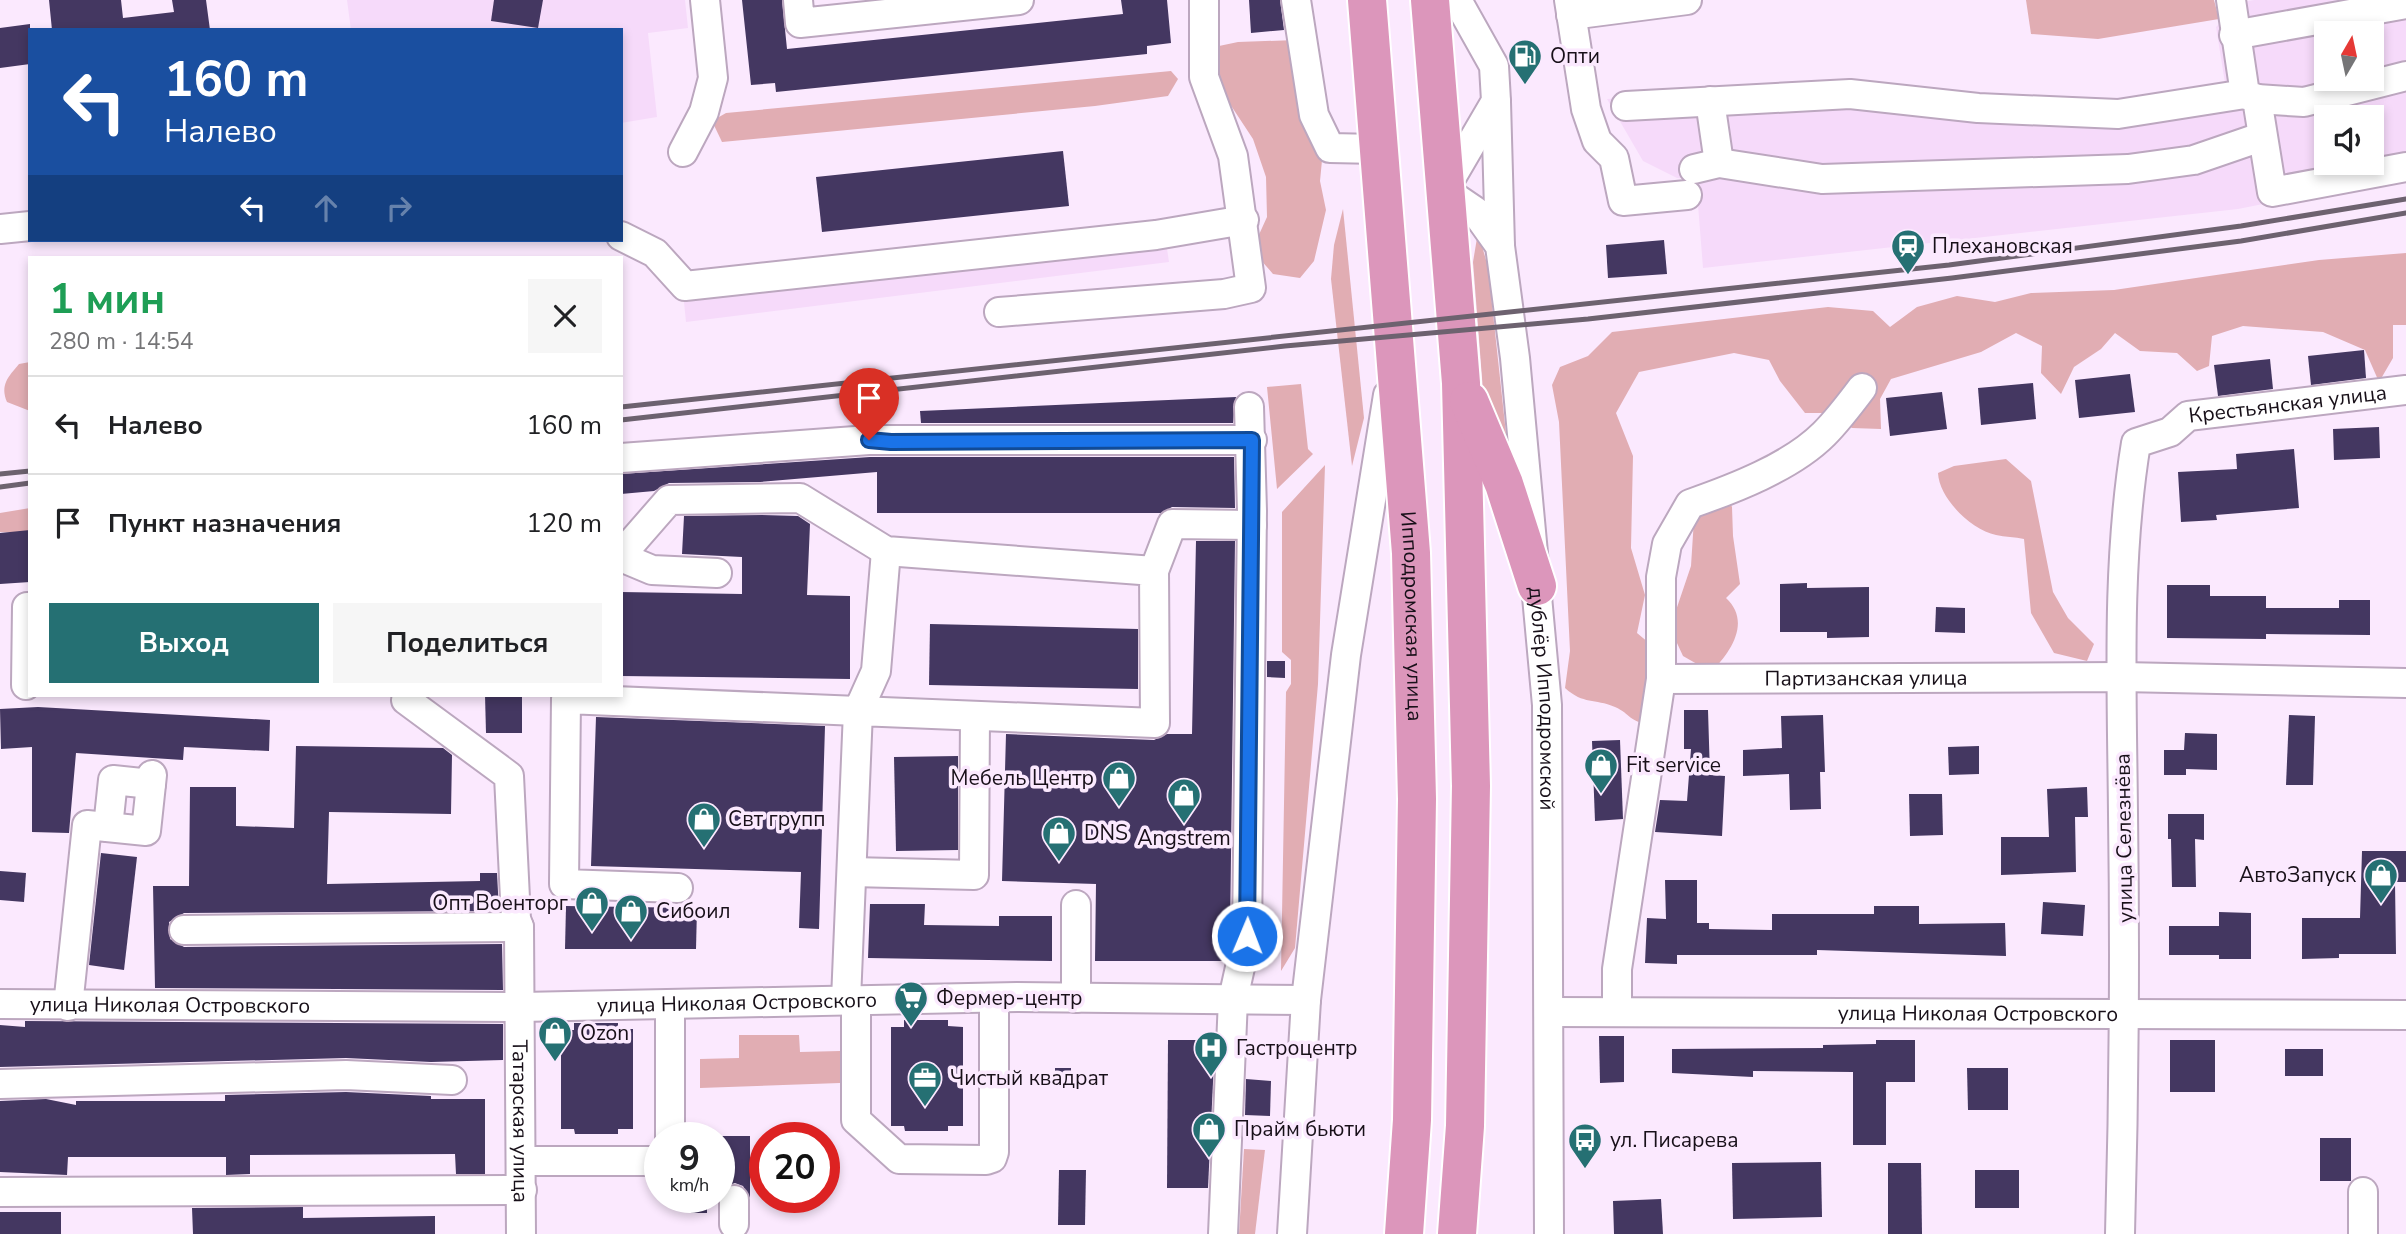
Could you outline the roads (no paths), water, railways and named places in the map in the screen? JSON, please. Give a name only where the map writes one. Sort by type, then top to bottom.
[{"type":"highway","name":"Ипподромская улица","points":[[1367,0],[1394,361],[1412,553],[1417,799],[1412,1120],[1405,1234]]},
{"type":"highway","points":[[1430,0],[1461,383],[1471,786],[1465,1126],[1457,1234]]},
{"type":"highway","points":[[1461,383],[1504,484],[1537,586]]},
{"type":"street","points":[[683,152],[704,112],[713,78],[705,0]]},
{"type":"street","points":[[799,0],[800,23],[1019,0]]},
{"type":"street","points":[[999,312],[1224,294],[1251,288],[1244,220],[1233,156],[1204,77],[1204,0]]},
{"type":"street","points":[[1296,0],[1314,116],[1330,148],[1378,149]]},
{"type":"street","points":[[1457,0],[1494,66],[1500,246]]},
{"type":"street","points":[[1687,0],[1570,8],[1586,110],[1597,141],[1614,158],[1623,201],[1700,176],[1822,179],[2082,172],[2194,160],[2261,137]]},
{"type":"street","points":[[2231,0],[2234,35],[2261,137],[2272,192],[2406,167]]},
{"type":"street","points":[[2234,35],[2406,4]]},
{"type":"street","points":[[1626,106],[1850,94],[1978,107],[2118,114],[2251,97],[2304,102],[2406,76]]},
{"type":"street","points":[[1444,190],[1496,101]]},
{"type":"street","points":[[1700,176],[1710,101]]},
{"type":"street","name":"дублёр Ипподромской","points":[[1444,190],[1475,211],[1500,246],[1515,358],[1547,705],[1549,1234]]},
{"type":"street","points":[[623,237],[655,253],[685,286],[1156,235],[1244,220]]},
{"type":"street","points":[[0,229],[28,226]]},
{"type":"street","points":[[1292,1234],[1306,1000],[1346,655],[1394,361]]},
{"type":"street","points":[[1616,1010],[1617,970],[1661,679],[1661,577],[1667,544],[1690,505],[1740,486],[1800,452],[1822,436],[1862,388]]},
{"type":"street","name":"Крестьянская улица","points":[[2136,443],[2170,432],[2188,416],[2406,390]]},
{"type":"street","points":[[1223,1234],[1233,999],[1247,936],[1252,525],[1252,440],[1249,407]]},
{"type":"street","points":[[623,458],[869,440],[1252,440]]},
{"type":"street","name":"улица Селезнёва","points":[[2120,1234],[2126,1016],[2122,677],[2125,508],[2136,443]]},
{"type":"street","points":[[623,554],[669,500],[800,498],[886,551],[1154,571]]},
{"type":"street","points":[[678,888],[564,884],[563,697],[1155,723],[1154,571],[1172,524],[1252,525]]},
{"type":"street","points":[[886,551],[876,671],[858,711],[851,1000],[856,1121],[899,1159],[992,1158],[994,998]]},
{"type":"street","points":[[623,557],[652,570],[717,573]]},
{"type":"street","points":[[19,686],[28,607]]},
{"type":"street","name":"Партизанская улица","points":[[1661,679],[2122,677],[2406,683]]},
{"type":"street","name":"Татарская улица","points":[[406,701],[509,776],[516,919],[519,927],[522,1161],[527,1213]]},
{"type":"street","points":[[852,872],[974,875],[975,716]]},
{"type":"street","points":[[68,1006],[87,825],[146,831],[151,780],[113,780],[108,827]]},
{"type":"street","points":[[1076,905],[1076,998]]},
{"type":"street","points":[[184,930],[519,927]]},
{"type":"street","name":"улица Николая Островского","points":[[0,1004],[521,1007],[994,998],[1306,1000]]},
{"type":"street","points":[[670,1004],[670,1122]]},
{"type":"street","name":"улица Николая Островского","points":[[1549,1012],[1616,1010],[2126,1016],[2406,1015]]},
{"type":"street","points":[[0,1084],[346,1076],[452,1080]]},
{"type":"street","points":[[522,1161],[644,1161]]},
{"type":"street","points":[[0,1192],[527,1213]]},
{"type":"street","points":[[2363,1192],[2364,1234]]},
{"type":"railway","points":[[623,407],[1949,265],[2241,226],[2406,199]]},
{"type":"railway","points":[[623,420],[1285,346],[1588,319],[1952,278],[2241,241],[2406,213]]},
{"type":"railway","points":[[0,474],[28,471]]},
{"type":"railway","points":[[0,487],[28,483]]},
{"type":"place","name":"Опти","points":[[1525,86]]},
{"type":"place","name":"Плехановская","points":[[1908,276]]},
{"type":"place","name":"Fit service","points":[[1601,795]]},
{"type":"place","name":"Мебель Центр","points":[[1119,808]]},
{"type":"place","name":"Angstrem","points":[[1184,825]]},
{"type":"place","name":"Свт групп","points":[[704,849]]},
{"type":"place","name":"DNS","points":[[1059,863]]},
{"type":"place","name":"АвтоЗапуск","points":[[2381,905]]},
{"type":"place","name":"Опт Военторг","points":[[592,933]]},
{"type":"place","name":"Сибоил","points":[[631,941]]},
{"type":"place","name":"Фермер-центр","points":[[911,1028]]},
{"type":"place","name":"Ozon","points":[[555,1063]]},
{"type":"place","name":"Гастроцентр","points":[[1211,1078]]},
{"type":"place","name":"Чистый квадрат","points":[[925,1108]]},
{"type":"place","name":"Прайм бьюти","points":[[1209,1159]]},
{"type":"place","name":"ул. Писарева","points":[[1585,1170]]}]
